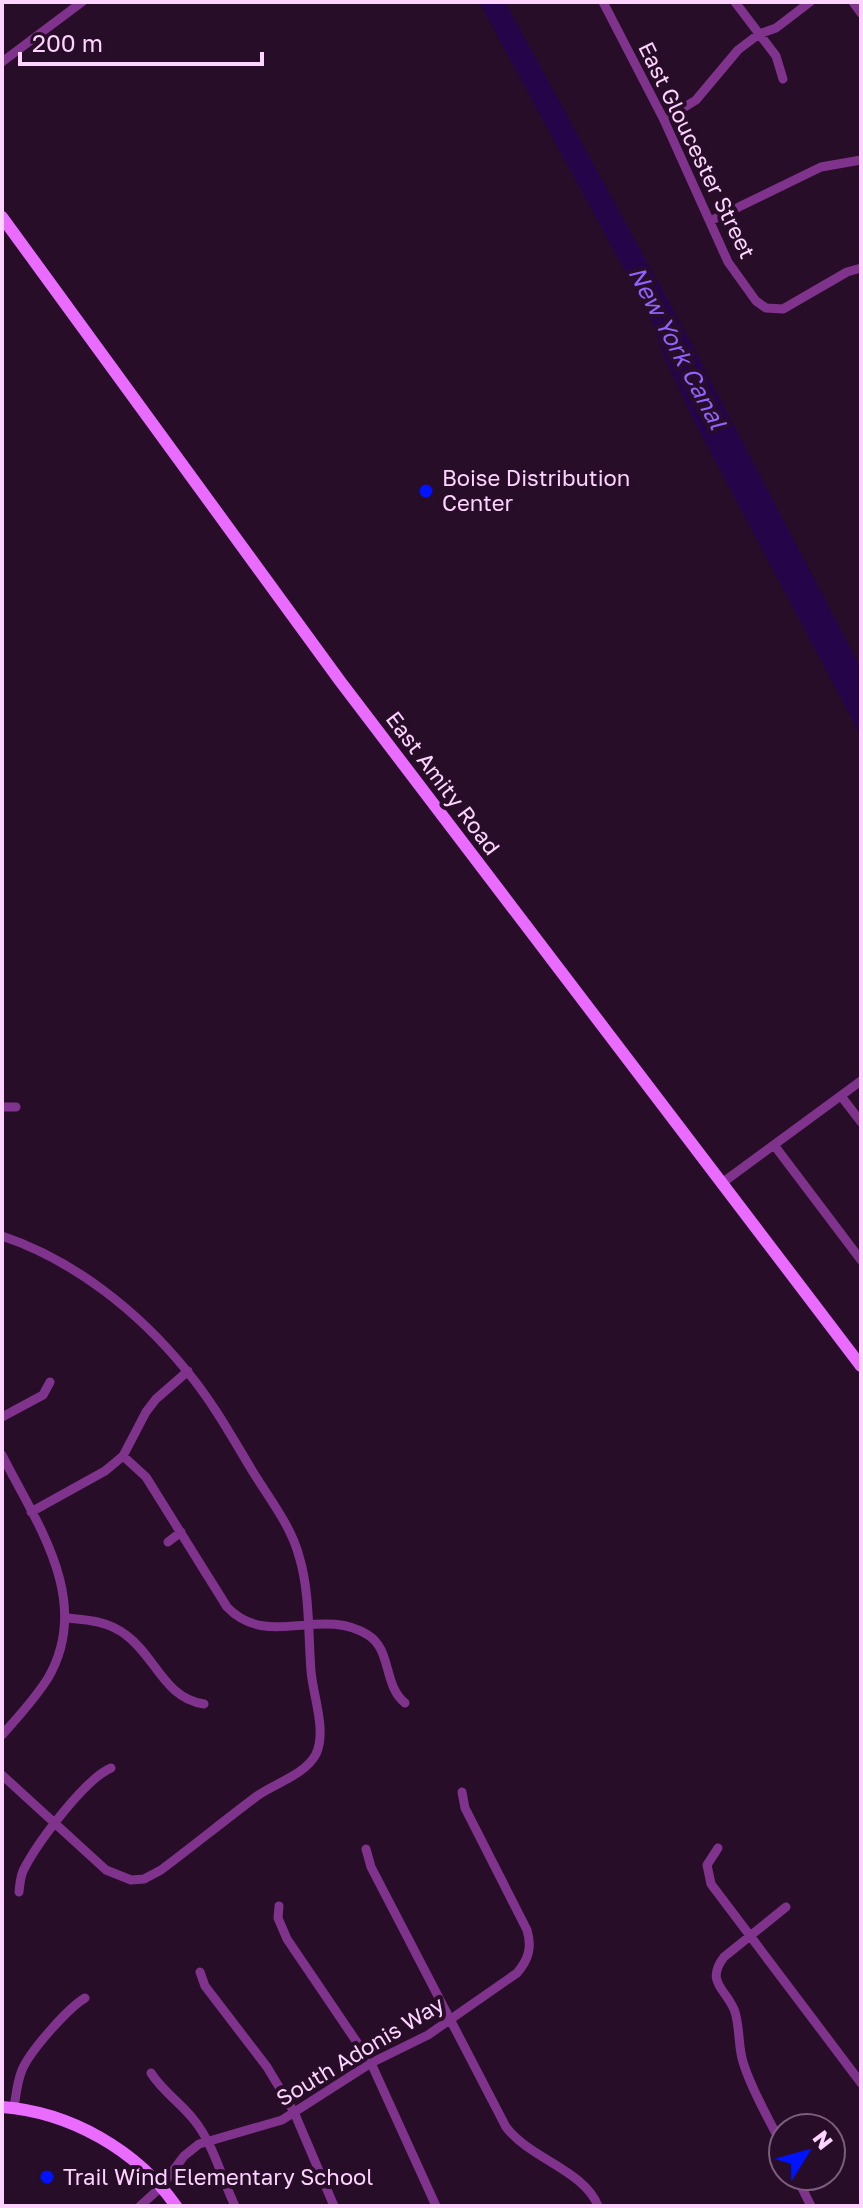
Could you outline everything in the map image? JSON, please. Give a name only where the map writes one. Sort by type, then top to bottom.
[{"type":"street","points":[[2,62],[82,2]]},
{"type":"street","name":"East Gloucester Street","points":[[603,2],[664,120],[735,273],[756,301],[766,308],[783,309],[847,272],[861,268]]},
{"type":"street","points":[[735,2],[776,56],[783,79]]},
{"type":"street","points":[[664,120],[696,100],[738,50],[759,34],[776,28],[810,2]]},
{"type":"street","points":[[853,2],[861,13]]},
{"type":"street","points":[[710,221],[821,167],[861,160]]},
{"type":"street","name":"East Amity Road","points":[[2,217],[340,681],[861,1366]]},
{"type":"street","points":[[722,1183],[861,1081]]},
{"type":"street","points":[[841,1096],[861,1122]]},
{"type":"street","points":[[2,1107],[16,1107]]},
{"type":"street","points":[[774,1145],[861,1260]]},
{"type":"street","points":[[2,1775],[106,1870],[131,1880],[144,1879],[161,1870],[272,1786],[304,1769],[316,1754],[320,1736],[299,1555],[289,1532],[218,1415],[188,1371],[151,1330],[117,1301],[71,1269],[3,1238]]},
{"type":"street","points":[[31,1512],[105,1471],[123,1456],[146,1412],[188,1371]]},
{"type":"street","points":[[2,1417],[43,1395],[50,1382]]},
{"type":"street","points":[[2,1455],[58,1564],[66,1618],[62,1648],[49,1676],[35,1698],[2,1735]]},
{"type":"street","points":[[123,1456],[146,1477],[227,1607],[238,1618],[264,1628],[349,1625],[370,1636],[382,1650],[395,1694],[405,1703]]},
{"type":"street","points":[[168,1542],[181,1532]]},
{"type":"street","points":[[66,1618],[97,1621],[127,1635],[178,1696],[204,1704]]},
{"type":"street","points":[[19,1892],[24,1868],[55,1823],[99,1773],[111,1768]]},
{"type":"street","name":"South Adonis Way","points":[[140,2206],[161,2187],[184,2156],[199,2144],[282,2120],[371,2063],[428,2035],[517,1973],[529,1953],[527,1930],[465,1808],[462,1792]]},
{"type":"street","points":[[718,1848],[707,1865],[707,1874],[861,2083]]},
{"type":"street","points":[[366,1849],[371,1867],[506,2127],[515,2139],[584,2185],[598,2206]]},
{"type":"street","points":[[279,1906],[278,1918],[287,1939],[371,2063],[436,2206]]},
{"type":"street","points":[[767,2114],[746,2070],[736,2013],[719,1987],[716,1975],[718,1964],[724,1957],[786,1907]]},
{"type":"street","points":[[200,1972],[205,1986],[267,2067],[294,2112],[334,2206]]},
{"type":"street","points":[[85,1998],[66,2012],[25,2063],[8,2107],[58,2119],[93,2133],[134,2161],[176,2206]]},
{"type":"street","points":[[151,2073],[158,2085],[194,2119],[208,2141],[235,2206]]},
{"type":"water","name":"New York Canal","points":[[479,2],[505,2],[675,313],[861,668],[861,736],[692,417],[651,319]]},
{"type":"place","name":"Boise Distribution Center","points":[[426,491]]},
{"type":"place","name":"Trail Wind Elementary School","points":[[47,2177]]}]
